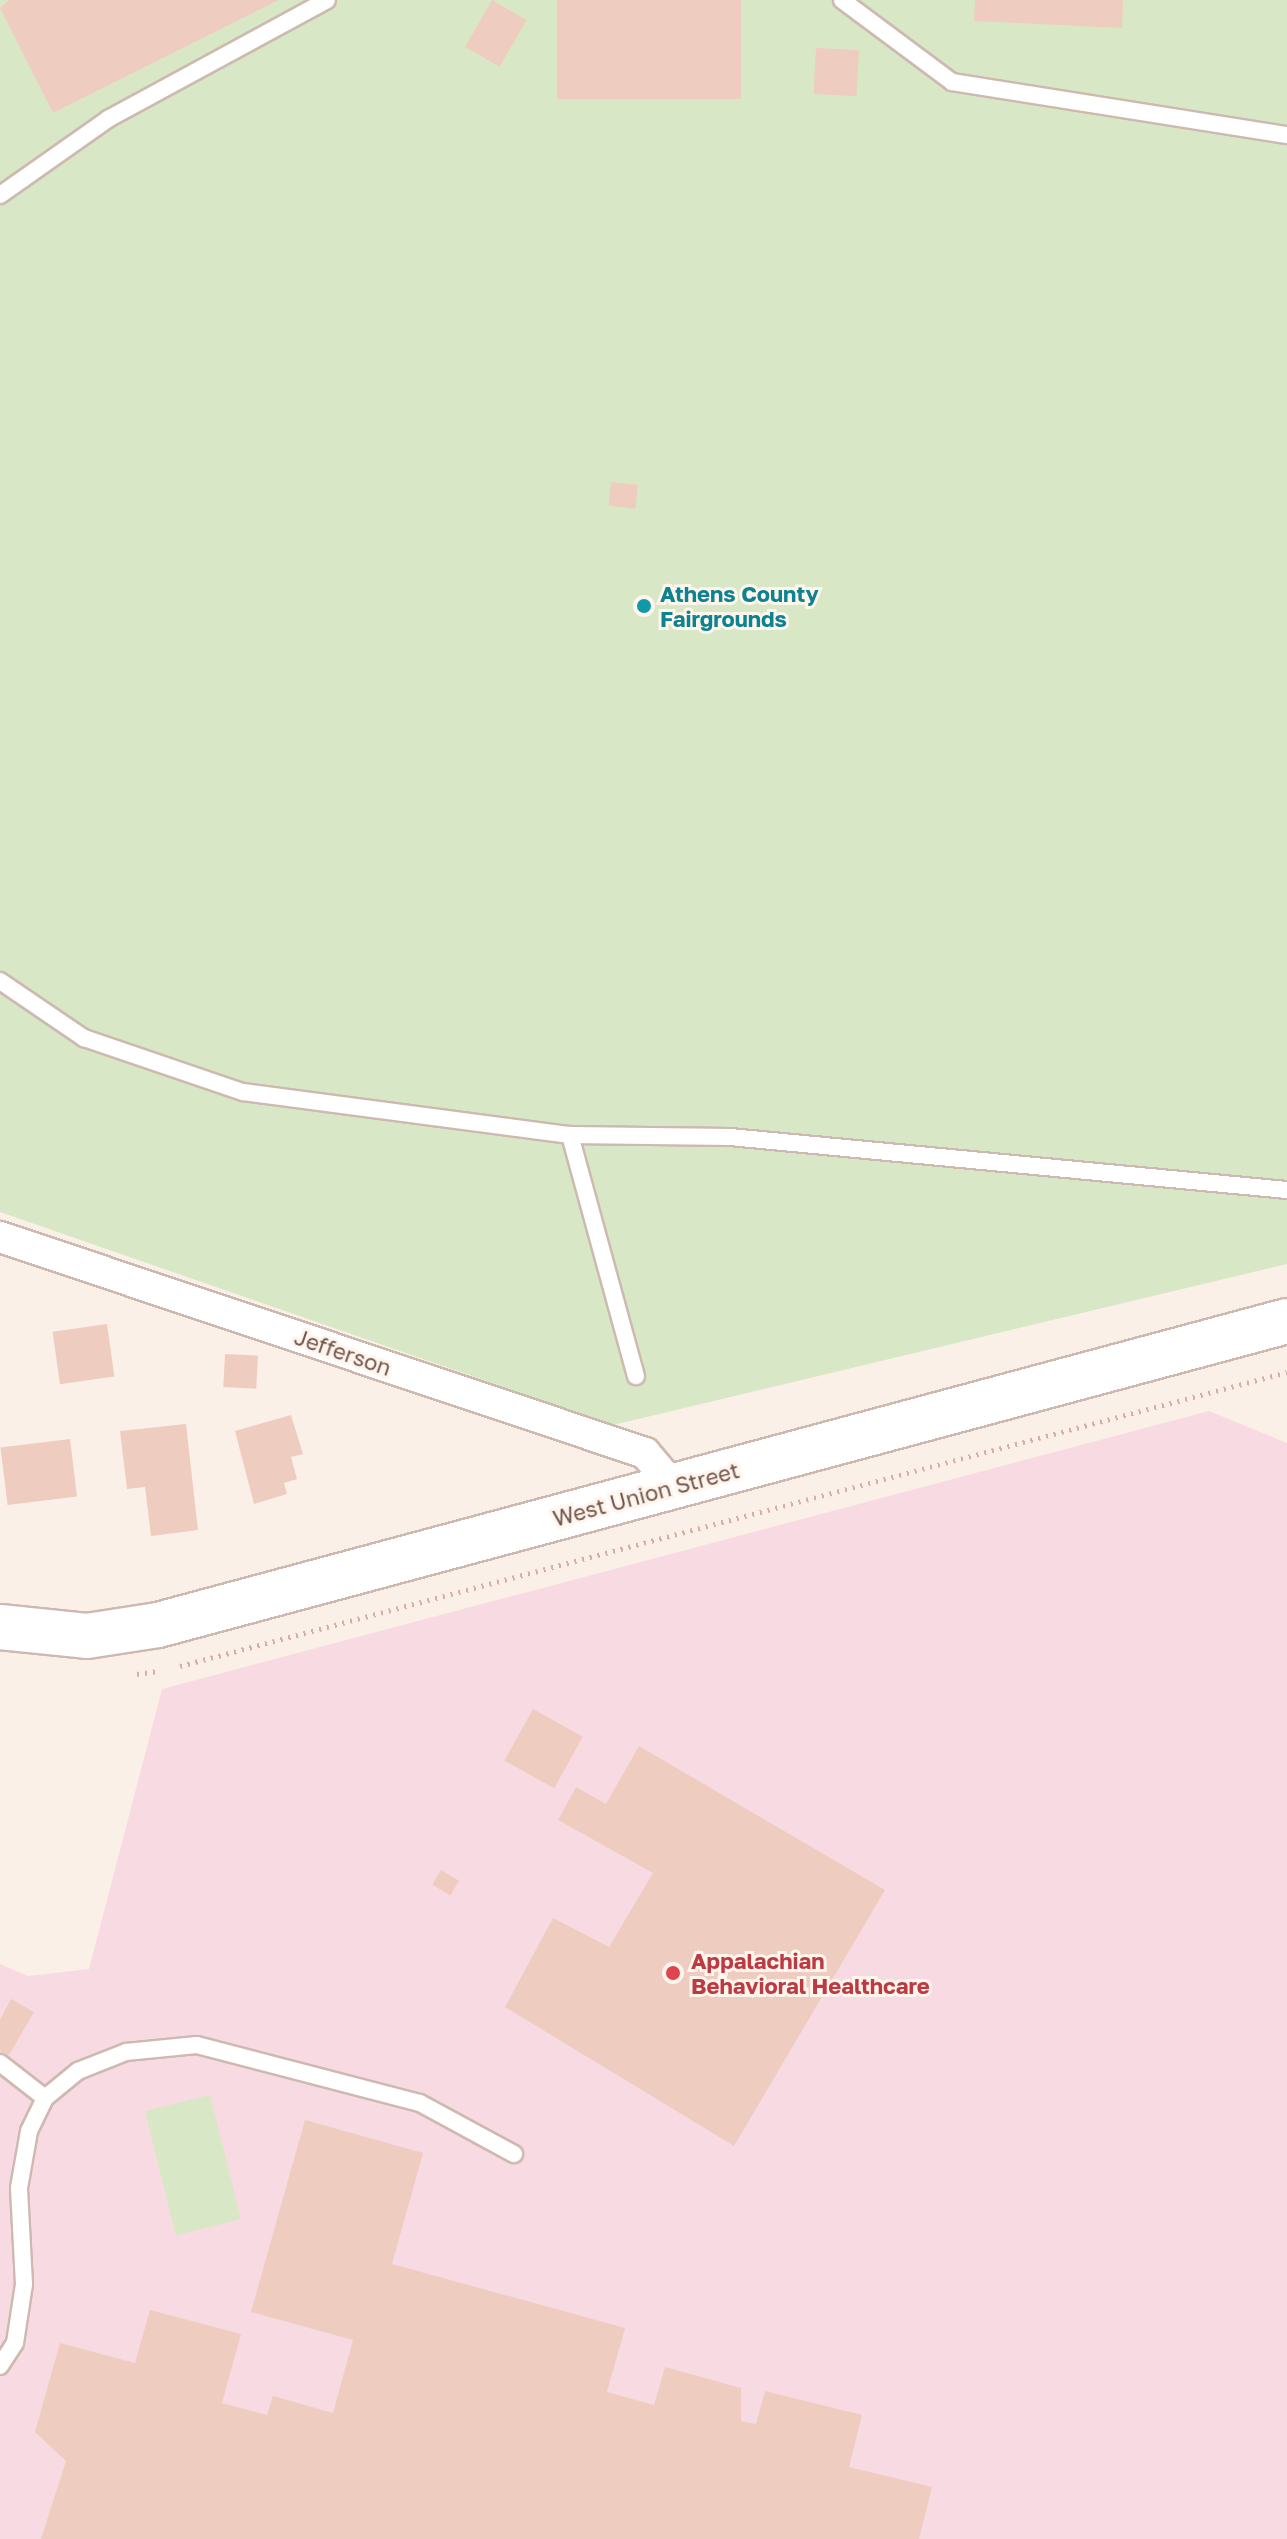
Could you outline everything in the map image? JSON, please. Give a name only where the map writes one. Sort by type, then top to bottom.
[{"type":"main road","name":"West Union Street","points":[[0,1627],[87,1636],[158,1625],[1287,1321]]},
{"type":"street","name":"Jefferson","points":[[0,1237],[645,1453],[673,1486]]},
{"type":"lane","points":[[0,195],[108,119],[327,0]]},
{"type":"lane","points":[[842,0],[952,82],[1287,135]]},
{"type":"lane","points":[[0,981],[84,1038],[243,1092],[570,1135],[730,1137],[1287,1190]]},
{"type":"lane","points":[[570,1135],[636,1376]]},
{"type":"lane","points":[[0,2366],[15,2343],[24,2284],[19,2188],[29,2131],[45,2098],[78,2071],[126,2052],[197,2045],[420,2103],[514,2154]]},
{"type":"lane","points":[[0,2063],[45,2098]]},
{"type":"path","points":[[126,1675],[384,1616],[1287,1372]]},
{"type":"shaded area","name":"Appalachian Behavioral Healthcare","points":[[1209,1411],[1287,1443],[1287,2539],[0,2539],[0,1964],[28,1976],[89,1969],[162,1689]]},
{"type":"green space","name":"Athens County Fairgrounds","points":[[0,0],[1287,0],[1287,1264],[613,1425],[0,1212]]},
{"type":"green space","points":[[210,2095],[241,2219],[176,2235],[145,2111]]},
{"type":"building","points":[[9,0],[279,0],[53,113],[0,8]]},
{"type":"building","points":[[492,0],[527,20],[500,67],[465,47]]},
{"type":"building","points":[[557,0],[741,0],[741,99],[557,99]]},
{"type":"building","points":[[975,0],[1123,0],[1122,28],[974,21]]},
{"type":"building","points":[[816,48],[859,50],[857,96],[814,94]]},
{"type":"building","points":[[611,482],[638,485],[635,509],[608,506]]},
{"type":"building","points":[[107,1324],[114,1376],[60,1384],[53,1332]]},
{"type":"building","points":[[225,1354],[258,1356],[256,1389],[223,1387]]},
{"type":"building","points":[[291,1415],[303,1454],[291,1457],[297,1479],[284,1483],[287,1494],[254,1504],[235,1431]]},
{"type":"building","points":[[186,1424],[198,1530],[151,1536],[145,1487],[127,1489],[120,1431]]},
{"type":"building","points":[[70,1439],[77,1497],[8,1505],[1,1448]]},
{"type":"building","points":[[533,1709],[583,1737],[554,1788],[504,1761]]},
{"type":"building","points":[[639,1746],[885,1890],[734,2146],[505,2007],[553,1918],[609,1947],[653,1873],[558,1820],[576,1787],[606,1804]]},
{"type":"building","points":[[441,1870],[459,1881],[450,1895],[432,1885]]},
{"type":"building","points":[[11,1999],[34,2012],[9,2055],[0,2051],[0,2020]]},
{"type":"building","points":[[305,2120],[423,2153],[392,2264],[625,2328],[607,2392],[654,2405],[665,2367],[741,2388],[741,2421],[756,2424],[765,2391],[862,2415],[849,2467],[932,2487],[919,2539],[41,2539],[66,2461],[35,2432],[60,2343],[135,2363],[150,2310],[241,2334],[222,2403],[267,2415],[273,2396],[333,2413],[353,2340],[251,2312]]},
{"type":"place","name":"Athens County Fairgrounds","points":[[644,606]]},
{"type":"place","name":"Appalachian Behavioral Healthcare","points":[[673,1973]]}]
